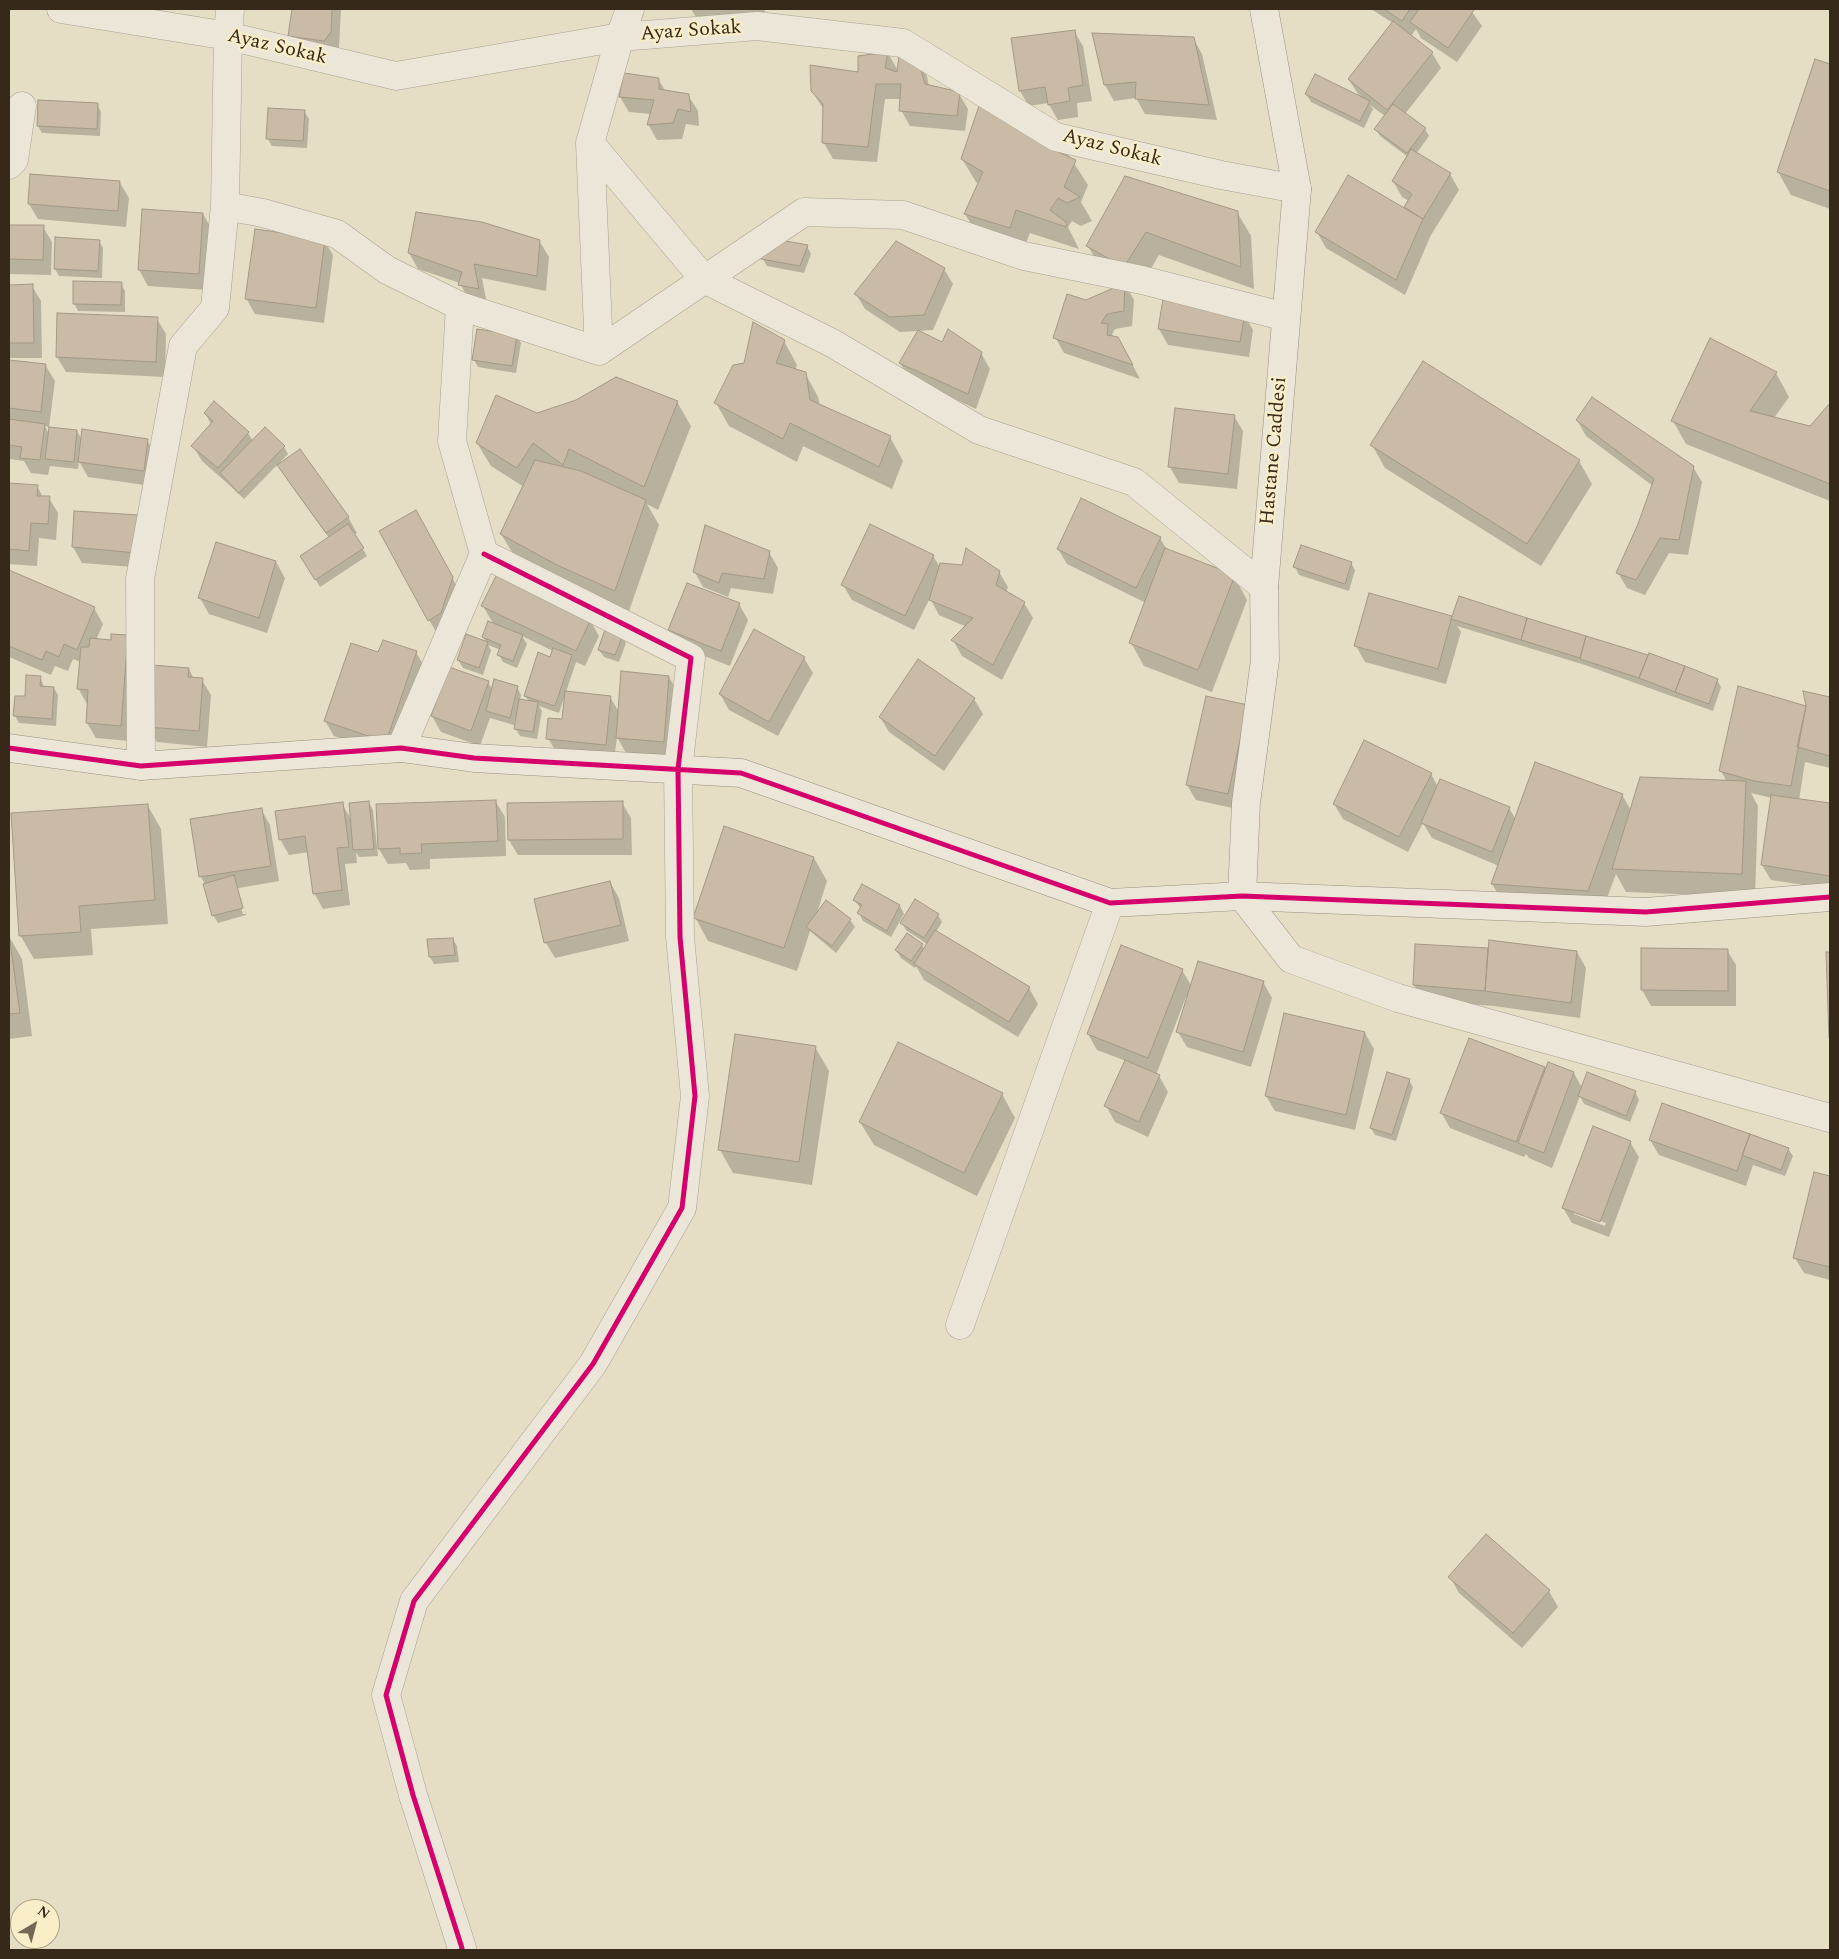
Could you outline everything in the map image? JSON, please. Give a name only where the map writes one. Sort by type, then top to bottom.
[{"type":"street","name":"Ayaz Sokak","points":[[61,9],[228,36],[396,76],[620,37],[757,26],[903,43],[1056,136],[1221,175],[1297,189]]},
{"type":"street","points":[[141,766],[140,579],[183,346],[215,308],[225,206],[230,9]]},
{"type":"street","points":[[599,351],[590,143],[620,37],[630,9]]},
{"type":"street","name":"Hastane Caddesi","points":[[1242,896],[1246,803],[1265,660],[1264,587],[1297,189],[1264,9]]},
{"type":"street","points":[[10,161],[22,106]]},
{"type":"street","points":[[590,143],[704,280],[832,343],[979,430],[1134,482],[1264,587]]},
{"type":"street","points":[[225,206],[263,213],[337,234],[386,270],[460,306],[599,351]]},
{"type":"street","points":[[599,351],[804,212],[904,215],[1024,256],[1142,280],[1286,318]]},
{"type":"street","points":[[401,748],[484,554],[452,441],[460,306]]},
{"type":"street","points":[[461,1950],[462,1948],[413,1794],[386,1695],[414,1601],[594,1364],[682,1208],[694,1096],[680,937],[678,769],[691,658],[484,554]]},
{"type":"street","points":[[9,748],[141,766],[401,748],[474,758],[741,773],[1110,903],[1242,896],[1646,912],[1830,897]]},
{"type":"street","points":[[1242,896],[1291,959],[1398,998],[1830,1118]]},
{"type":"street","points":[[960,1325],[1110,903]]},
{"type":"building","points":[[292,9],[332,9],[331,32],[324,41],[288,36]]},
{"type":"building","points":[[1384,9],[1410,9],[1402,21]]},
{"type":"building","points":[[1419,9],[1474,10],[1448,48],[1410,22]]},
{"type":"building","points":[[1393,21],[1433,52],[1387,110],[1348,79]]},
{"type":"building","points":[[1075,30],[1083,85],[1068,88],[1070,101],[1048,105],[1045,87],[1019,91],[1011,38]]},
{"type":"building","points":[[1092,33],[1194,37],[1209,105],[1135,99],[1136,82],[1104,85]]},
{"type":"building","points":[[888,52],[885,68],[897,72],[899,55],[918,59],[925,84],[960,92],[957,116],[899,111],[901,84],[876,84],[868,147],[822,143],[823,104],[811,91],[810,65],[858,72],[858,56]]},
{"type":"building","points":[[1815,59],[1830,64],[1830,191],[1777,172]]},
{"type":"building","points":[[624,73],[659,78],[659,89],[689,94],[691,112],[678,109],[673,123],[647,125],[654,100],[619,97]]},
{"type":"building","points":[[1315,74],[1370,101],[1360,121],[1305,94]]},
{"type":"building","points":[[982,97],[1062,142],[1058,152],[1076,160],[1064,187],[1080,197],[1067,203],[1058,198],[1050,210],[1067,223],[1066,227],[1016,210],[1010,228],[964,214],[983,172],[961,159]]},
{"type":"building","points":[[38,100],[98,103],[97,129],[37,126]]},
{"type":"building","points":[[1393,104],[1426,128],[1407,153],[1374,129]]},
{"type":"building","points":[[268,108],[305,110],[303,141],[266,139]]},
{"type":"building","points":[[1411,149],[1451,173],[1423,219],[1404,207],[1412,194],[1392,181]]},
{"type":"building","points":[[30,174],[120,181],[118,211],[28,204]]},
{"type":"building","points":[[1348,175],[1423,219],[1396,280],[1315,232]]},
{"type":"building","points":[[1125,176],[1238,211],[1241,267],[1146,232],[1124,267],[1086,246]]},
{"type":"building","points":[[142,209],[203,213],[199,274],[138,270]]},
{"type":"building","points":[[416,212],[482,222],[540,240],[537,276],[474,264],[479,289],[458,285],[462,272],[408,253]]},
{"type":"building","points":[[9,225],[44,225],[43,260],[9,259]]},
{"type":"building","points":[[255,229],[325,239],[316,308],[245,299]]},
{"type":"building","points":[[55,237],[100,240],[98,271],[54,269]]},
{"type":"building","points":[[775,239],[808,245],[800,266],[761,259],[764,248]]},
{"type":"building","points":[[896,241],[945,268],[924,315],[890,317],[854,294]]},
{"type":"building","points":[[73,281],[122,282],[121,305],[73,304]]},
{"type":"building","points":[[1125,283],[1124,311],[1107,314],[1101,323],[1108,324],[1107,335],[1118,337],[1133,365],[1053,338],[1067,294],[1086,300]]},
{"type":"building","points":[[33,284],[34,343],[9,343],[9,285]]},
{"type":"building","points":[[1163,299],[1245,313],[1240,342],[1158,329]]},
{"type":"building","points":[[57,313],[158,317],[156,362],[56,357]]},
{"type":"building","points":[[753,322],[785,340],[776,363],[806,372],[810,400],[891,436],[879,467],[790,423],[783,439],[714,403],[733,365],[744,363]]},
{"type":"building","points":[[477,329],[517,335],[512,366],[472,360]]},
{"type":"building","points":[[948,329],[982,352],[968,394],[899,363],[918,330],[942,342]]},
{"type":"building","points":[[1710,338],[1777,372],[1750,411],[1810,426],[1830,403],[1830,484],[1671,421]]},
{"type":"building","points":[[9,360],[46,364],[41,412],[9,408]]},
{"type":"building","points":[[1423,361],[1580,460],[1527,544],[1370,445]]},
{"type":"building","points":[[616,377],[678,401],[644,487],[569,449],[563,465],[533,443],[517,468],[476,443],[496,395],[537,413],[576,400]]},
{"type":"building","points":[[1592,397],[1694,466],[1679,540],[1660,538],[1636,580],[1616,573],[1638,524],[1654,479],[1576,420]]},
{"type":"building","points":[[214,401],[249,432],[218,468],[191,446],[213,421],[204,413]]},
{"type":"building","points":[[1175,408],[1235,415],[1228,474],[1168,467]]},
{"type":"building","points":[[9,419],[45,424],[40,460],[20,458],[22,447],[9,445]]},
{"type":"building","points":[[49,427],[77,430],[74,462],[45,459]]},
{"type":"building","points":[[265,427],[285,446],[239,493],[220,473]]},
{"type":"building","points":[[82,429],[148,439],[144,471],[78,462]]},
{"type":"building","points":[[300,449],[349,517],[326,533],[277,465]]},
{"type":"building","points":[[535,460],[581,471],[646,500],[615,591],[557,565],[500,534]]},
{"type":"building","points":[[9,483],[38,485],[37,496],[50,496],[48,524],[31,523],[29,551],[9,549]]},
{"type":"building","points":[[1081,498],[1161,537],[1136,588],[1057,549]]},
{"type":"building","points":[[416,510],[453,577],[441,613],[428,621],[379,531]]},
{"type":"building","points":[[74,511],[139,515],[137,553],[72,547]]},
{"type":"building","points":[[348,524],[364,548],[315,580],[300,556]]},
{"type":"building","points":[[870,524],[934,555],[905,616],[841,585]]},
{"type":"building","points":[[705,525],[770,551],[764,579],[722,573],[719,583],[693,572]]},
{"type":"building","points":[[216,542],[276,561],[259,618],[198,598]]},
{"type":"building","points":[[1301,545],[1352,562],[1345,584],[1293,567]]},
{"type":"building","points":[[966,548],[1000,571],[996,585],[1025,602],[993,665],[951,640],[973,618],[929,600],[940,563],[962,565]]},
{"type":"building","points":[[1165,548],[1235,575],[1198,670],[1129,643]]},
{"type":"building","points":[[9,570],[95,607],[77,650],[64,644],[59,657],[46,651],[42,660],[9,646]]},
{"type":"building","points":[[497,574],[591,619],[576,651],[481,606]]},
{"type":"building","points":[[687,583],[740,603],[721,651],[668,630]]},
{"type":"building","points":[[1369,593],[1452,616],[1438,669],[1354,646]]},
{"type":"building","points":[[1459,596],[1527,618],[1521,640],[1451,619]]},
{"type":"building","points":[[1527,618],[1586,636],[1580,658],[1521,640]]},
{"type":"building","points":[[488,621],[523,635],[513,661],[497,655],[501,645],[482,637]]},
{"type":"building","points":[[605,629],[623,635],[615,655],[598,650]]},
{"type":"building","points":[[754,629],[805,657],[769,722],[719,694]]},
{"type":"building","points":[[111,634],[128,635],[121,726],[86,723],[88,690],[77,689],[81,647],[89,647],[90,638],[111,640]]},
{"type":"building","points":[[466,634],[488,642],[479,668],[457,660]]},
{"type":"building","points":[[1586,636],[1648,655],[1639,678],[1580,659]]},
{"type":"building","points":[[383,640],[417,651],[386,742],[324,721],[351,643],[378,652]]},
{"type":"building","points":[[553,648],[572,655],[555,706],[524,696],[538,652],[550,657]]},
{"type":"building","points":[[1649,653],[1685,666],[1675,692],[1639,678]]},
{"type":"building","points":[[918,659],[975,698],[935,756],[879,717]]},
{"type":"building","points":[[152,665],[189,668],[188,677],[203,678],[199,731],[147,727]]},
{"type":"building","points":[[1685,666],[1718,679],[1709,704],[1675,692]]},
{"type":"building","points":[[449,667],[489,681],[471,731],[431,716]]},
{"type":"building","points":[[621,671],[669,676],[664,742],[616,738]]},
{"type":"building","points":[[26,675],[41,676],[40,686],[54,687],[52,719],[13,716],[15,696],[25,696]]},
{"type":"building","points":[[494,679],[518,686],[510,718],[486,711]]},
{"type":"building","points":[[1738,686],[1806,706],[1791,786],[1754,781],[1719,771]]},
{"type":"building","points":[[565,691],[611,696],[606,745],[546,739],[548,718],[562,719]]},
{"type":"building","points":[[1803,691],[1830,697],[1830,756],[1797,747],[1806,706]]},
{"type":"building","points":[[1206,696],[1248,705],[1228,794],[1186,785]]},
{"type":"building","points":[[519,699],[538,702],[533,732],[514,729]]},
{"type":"building","points":[[1364,740],[1432,773],[1399,837],[1333,804]]},
{"type":"building","points":[[1535,762],[1623,794],[1588,891],[1491,884]]},
{"type":"building","points":[[1640,777],[1746,781],[1742,874],[1612,869]]},
{"type":"building","points":[[1440,779],[1510,807],[1492,852],[1421,823]]},
{"type":"building","points":[[1771,795],[1830,803],[1830,876],[1761,865]]},
{"type":"building","points":[[496,800],[498,841],[421,844],[422,853],[400,854],[400,848],[378,849],[376,804]]},
{"type":"building","points":[[369,801],[374,849],[353,850],[349,803]]},
{"type":"building","points":[[623,801],[623,839],[508,840],[507,803]]},
{"type":"building","points":[[343,802],[349,847],[337,848],[342,890],[313,894],[305,836],[279,840],[275,811]]},
{"type":"building","points":[[148,804],[155,900],[79,906],[81,932],[19,936],[11,813]]},
{"type":"building","points":[[262,808],[271,866],[199,877],[190,819]]},
{"type":"building","points":[[724,826],[814,857],[784,948],[693,918]]},
{"type":"building","points":[[234,875],[243,908],[212,916],[203,884]]},
{"type":"building","points":[[610,881],[621,925],[544,943],[534,899]]},
{"type":"building","points":[[862,884],[900,905],[887,931],[857,913],[862,905],[853,900]]},
{"type":"building","points":[[915,899],[939,914],[924,938],[900,923]]},
{"type":"building","points":[[826,900],[851,919],[832,946],[806,927]]},
{"type":"building","points":[[935,930],[1030,987],[1009,1022],[914,964]]},
{"type":"building","points":[[907,933],[923,944],[911,961],[895,950]]},
{"type":"building","points":[[9,935],[20,1013],[9,1014]]},
{"type":"building","points":[[453,938],[455,955],[429,957],[427,939]]},
{"type":"building","points":[[1489,940],[1577,951],[1571,1003],[1485,991]]},
{"type":"building","points":[[1415,944],[1488,948],[1485,991],[1413,985]]},
{"type":"building","points":[[1121,945],[1183,969],[1148,1058],[1087,1034]]},
{"type":"building","points":[[1641,948],[1728,949],[1728,991],[1641,990]]},
{"type":"building","points":[[1826,952],[1830,952],[1830,1038],[1829,1038]]},
{"type":"building","points":[[1198,961],[1264,981],[1243,1052],[1176,1032]]},
{"type":"building","points":[[1284,1013],[1365,1032],[1346,1115],[1265,1096]]},
{"type":"building","points":[[735,1034],[816,1046],[799,1162],[718,1150]]},
{"type":"building","points":[[1469,1038],[1545,1067],[1516,1142],[1440,1113]]},
{"type":"building","points":[[898,1042],[1003,1093],[964,1173],[859,1122]]},
{"type":"building","points":[[1125,1060],[1160,1075],[1139,1122],[1104,1106]]},
{"type":"building","points":[[1548,1062],[1574,1072],[1544,1153],[1518,1143]]},
{"type":"building","points":[[1387,1072],[1410,1079],[1392,1135],[1370,1128]]},
{"type":"building","points":[[1587,1072],[1636,1091],[1626,1116],[1578,1096]]},
{"type":"building","points":[[1662,1103],[1750,1134],[1737,1171],[1649,1140]]},
{"type":"building","points":[[1593,1126],[1631,1141],[1600,1222],[1562,1208]]},
{"type":"building","points":[[1750,1134],[1789,1148],[1781,1170],[1742,1155]]},
{"type":"building","points":[[1814,1172],[1830,1176],[1830,1267],[1793,1258]]},
{"type":"building","points":[[1486,1534],[1550,1590],[1513,1633],[1448,1577]]},
{"type":"cycle path","points":[[461,1950],[462,1948],[413,1795],[386,1695],[414,1601],[593,1364],[682,1208],[695,1096],[680,937],[678,769],[691,658],[484,554]]},
{"type":"cycle path","points":[[9,748],[141,766],[401,748],[474,758],[741,773],[1110,903],[1242,896],[1646,912],[1830,897]]}]
